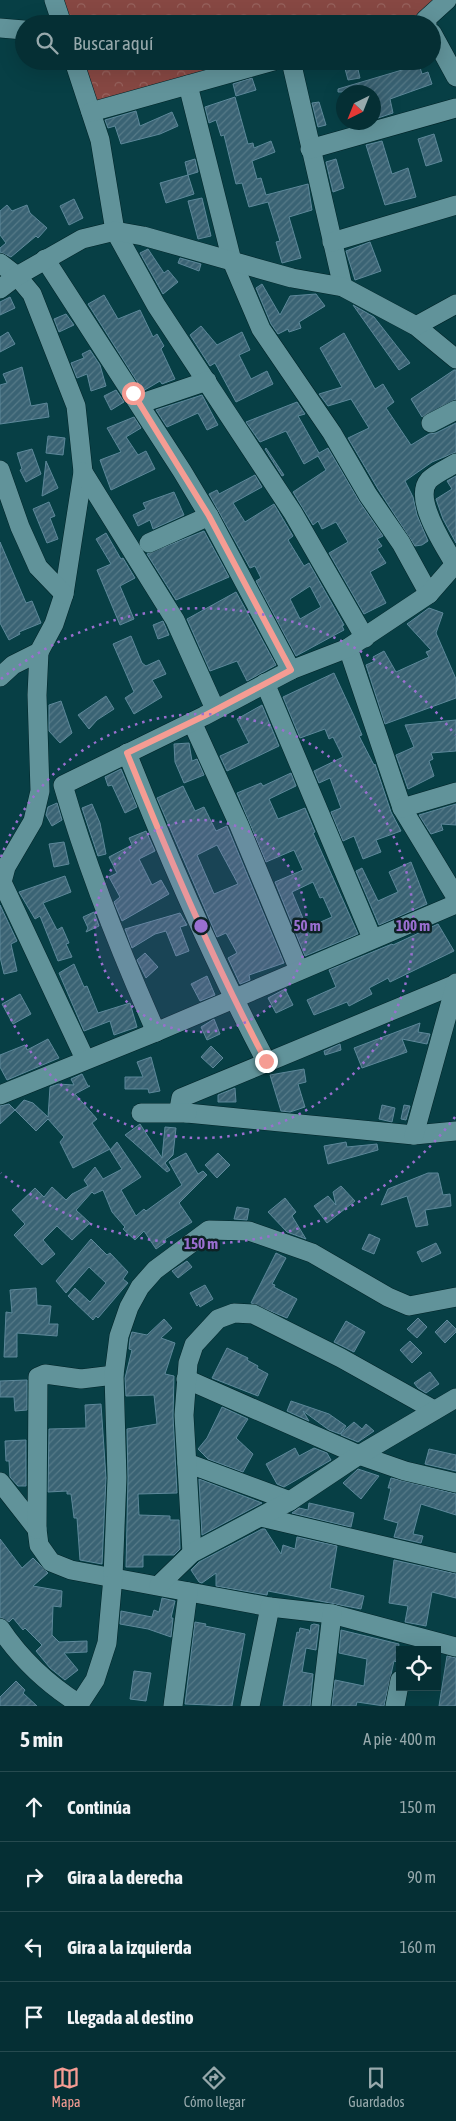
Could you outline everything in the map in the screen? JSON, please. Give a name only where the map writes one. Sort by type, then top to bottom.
[{"type":"street","points":[[54,0],[59,15]]},
{"type":"street","points":[[433,15],[447,0]]},
{"type":"street","points":[[0,28],[15,29]]},
{"type":"street","points":[[441,53],[456,78]]},
{"type":"street","points":[[77,70],[100,140],[115,231],[156,305],[293,513],[364,638]]},
{"type":"street","points":[[91,112],[241,70]]},
{"type":"street","points":[[294,70],[310,149],[343,287]]},
{"type":"street","points":[[188,85],[232,261],[261,330],[332,433],[368,495],[401,543],[429,594]]},
{"type":"street","points":[[310,149],[456,108]]},
{"type":"street","points":[[332,242],[456,205]]},
{"type":"street","points":[[0,288],[82,238],[115,231],[292,278],[343,287],[416,326],[456,359]]},
{"type":"street","points":[[45,259],[209,516],[291,670]]},
{"type":"street","points":[[0,263],[17,276],[32,294],[76,406],[83,472],[64,594],[54,624],[39,652],[37,695],[40,791],[33,821],[6,867],[2,882],[85,1059]]},
{"type":"street","points":[[416,326],[456,304]]},
{"type":"street","points":[[139,404],[207,381]]},
{"type":"street","points":[[431,423],[456,410]]},
{"type":"street","points":[[156,1032],[103,909],[80,844],[63,786],[291,670],[348,648],[429,594],[456,565],[430,522],[424,494],[429,481],[456,463]]},
{"type":"street","points":[[0,470],[20,527],[38,567],[64,594]]},
{"type":"street","points":[[83,472],[175,620],[215,709]]},
{"type":"street","points":[[149,543],[209,516]]},
{"type":"street","points":[[348,648],[402,808],[456,897]]},
{"type":"street","points":[[0,677],[13,665],[39,652]]},
{"type":"street","points":[[265,683],[372,938]]},
{"type":"street","points":[[192,722],[239,825],[299,970]]},
{"type":"street","points":[[127,753],[155,824],[233,999],[266,1061]]},
{"type":"street","points":[[402,808],[456,792]]},
{"type":"street","points":[[0,1095],[85,1059],[156,1032],[372,938],[456,904]]},
{"type":"street","points":[[187,1113],[178,1109],[181,1098],[266,1061],[456,984]]},
{"type":"street","points":[[414,1135],[456,984]]},
{"type":"street","points":[[141,1113],[187,1113],[414,1135],[456,1131]]},
{"type":"street","points":[[3,1641],[58,1690],[79,1705],[94,1680],[107,1643],[113,1577],[117,1478],[114,1375],[119,1336],[129,1307],[140,1287],[155,1270],[209,1230],[249,1231],[312,1254],[388,1297],[409,1306],[456,1298]]},
{"type":"street","points":[[192,1552],[184,1415],[186,1379],[188,1363],[194,1345],[218,1319],[234,1313],[253,1314],[340,1358],[434,1410]]},
{"type":"street","points":[[114,1375],[80,1379],[45,1374],[38,1377],[36,1529],[40,1545],[51,1562],[71,1570],[159,1585],[188,1592],[270,1607],[332,1614],[406,1642],[456,1647]]},
{"type":"street","points":[[186,1379],[359,1455],[405,1471],[456,1483]]},
{"type":"street","points":[[159,1585],[192,1552],[290,1501],[359,1455],[434,1410],[455,1400]]},
{"type":"street","points":[[187,1463],[290,1501]]},
{"type":"street","points":[[0,1482],[36,1529]]},
{"type":"street","points":[[261,1517],[456,1563]]},
{"type":"street","points":[[172,1706],[188,1592]]},
{"type":"street","points":[[250,1706],[270,1607]]},
{"type":"street","points":[[321,1706],[332,1614]]},
{"type":"street","points":[[395,1706],[398,1691]]},
{"type":"green space","points":[[54,0],[447,0],[430,15],[59,15]]},
{"type":"green space","points":[[77,70],[243,70],[91,112]]},
{"type":"building","points":[[345,70],[358,70],[360,78],[348,80]]},
{"type":"building","points":[[402,70],[421,70],[422,74],[428,72],[432,84],[390,99],[393,113],[381,117],[381,85],[351,85]]},
{"type":"building","points":[[252,78],[256,90],[236,96],[233,84]]},
{"type":"building","points":[[235,97],[248,144],[253,143],[254,148],[271,141],[275,152],[252,161],[257,179],[261,178],[266,195],[308,184],[312,210],[289,217],[301,258],[282,263],[276,242],[280,241],[268,202],[249,207],[242,183],[236,184],[224,135],[221,136],[216,120],[209,123],[205,107]]},
{"type":"building","points":[[319,102],[326,125],[318,127],[312,103]]},
{"type":"building","points":[[136,111],[140,126],[172,112],[178,126],[160,134],[121,144],[115,126],[108,128],[105,120]]},
{"type":"building","points":[[434,134],[442,161],[426,166],[418,139]]},
{"type":"building","points":[[382,141],[392,174],[408,168],[416,197],[385,205],[366,145]]},
{"type":"building","points":[[195,159],[198,172],[188,175],[185,162]]},
{"type":"building","points":[[336,159],[344,188],[333,192],[326,162]]},
{"type":"building","points":[[188,175],[194,194],[166,203],[160,183]]},
{"type":"building","points":[[202,198],[211,236],[198,239],[188,201]]},
{"type":"building","points":[[74,199],[83,218],[69,225],[60,206]]},
{"type":"building","points":[[7,205],[12,211],[27,205],[30,213],[47,228],[38,238],[36,236],[11,257],[0,252],[0,248],[6,243],[0,235],[0,211]]},
{"type":"building","points":[[370,242],[381,271],[355,280],[346,251]]},
{"type":"building","points":[[148,249],[164,273],[168,270],[178,282],[163,294],[140,253]]},
{"type":"building","points":[[180,258],[201,264],[199,271],[178,263]]},
{"type":"building","points":[[262,284],[280,315],[290,296],[316,294],[325,306],[299,322],[301,328],[289,332],[288,329],[278,334],[271,324],[256,288]]},
{"type":"building","points":[[104,295],[118,319],[140,310],[153,337],[157,334],[164,346],[161,349],[175,379],[162,384],[160,381],[143,391],[88,304]]},
{"type":"building","points":[[10,297],[15,308],[0,315],[0,302]]},
{"type":"building","points":[[353,305],[374,317],[410,363],[399,370]]},
{"type":"building","points":[[66,314],[74,325],[59,332],[54,319]]},
{"type":"building","points":[[201,326],[217,345],[242,332],[250,350],[239,355],[251,379],[267,371],[273,384],[236,402],[215,363],[210,366],[190,335]]},
{"type":"building","points":[[8,332],[15,344],[0,352],[0,337]]},
{"type":"building","points":[[344,333],[375,389],[383,384],[394,402],[386,408],[411,445],[429,434],[436,433],[456,423],[456,452],[432,462],[405,481],[413,497],[417,515],[428,541],[422,545],[415,546],[348,438],[369,428],[351,399],[328,406],[319,394],[342,387],[320,348]]},
{"type":"building","points":[[90,350],[100,365],[106,386],[91,391],[87,374],[77,378],[71,363],[84,358],[82,354]]},
{"type":"building","points":[[22,367],[31,406],[47,403],[49,417],[0,424],[0,385],[7,383],[3,374]]},
{"type":"building","points":[[456,370],[456,399],[422,417],[411,399]]},
{"type":"building","points":[[116,390],[124,402],[111,410],[104,396]]},
{"type":"building","points":[[202,395],[218,425],[207,430],[198,413],[167,427],[156,410]]},
{"type":"building","points":[[297,402],[305,414],[298,416],[319,453],[328,448],[359,501],[383,536],[377,539],[382,546],[377,549],[386,563],[370,572],[386,603],[364,614],[329,553],[348,542],[336,522],[322,529],[318,521],[313,525],[293,492],[326,470],[318,456],[304,464],[286,431],[260,442],[246,422]]},
{"type":"building","points":[[134,417],[141,428],[126,437],[138,455],[146,451],[155,469],[111,490],[100,460],[121,452],[107,428]]},
{"type":"building","points":[[48,436],[65,438],[63,455],[46,453]]},
{"type":"building","points":[[266,448],[284,475],[282,476]]},
{"type":"building","points":[[32,449],[41,474],[26,482],[20,470],[22,469],[17,453]]},
{"type":"building","points":[[46,461],[58,488],[42,496]]},
{"type":"building","points":[[255,475],[262,487],[233,503],[245,522],[274,504],[293,536],[288,540],[304,566],[309,563],[344,625],[342,626],[344,630],[296,656],[256,581],[261,578],[255,566],[250,568],[209,494],[217,490],[219,494]],"holes":[[[310,586],[321,607],[300,619],[290,599]]]},
{"type":"building","points":[[456,476],[456,543],[443,519],[436,499],[452,489],[447,481]]},
{"type":"building","points":[[174,492],[184,515],[153,529],[150,520],[138,526],[133,515],[146,509],[143,503]]},
{"type":"building","points":[[49,502],[55,516],[50,518],[58,539],[47,543],[33,509]]},
{"type":"building","points":[[204,531],[229,577],[176,600],[147,554]]},
{"type":"building","points":[[106,533],[135,578],[120,586],[134,619],[120,625],[97,570],[111,564],[96,539]]},
{"type":"building","points":[[0,542],[26,603],[32,601],[41,623],[19,632],[20,634],[9,640],[0,623]]},
{"type":"building","points":[[236,592],[276,665],[247,681],[237,661],[210,671],[187,619]]},
{"type":"building","points":[[429,608],[443,613],[436,633],[456,679],[456,698],[385,724],[366,665],[375,661],[373,657],[384,651],[396,672],[429,657],[426,652],[431,650],[407,624]]},
{"type":"building","points":[[163,621],[169,635],[158,639],[153,625]]},
{"type":"building","points":[[131,636],[142,663],[146,666],[159,660],[166,674],[152,680],[162,697],[134,714],[125,698],[134,692],[113,644]]},
{"type":"building","points":[[334,673],[362,735],[359,736],[375,764],[391,812],[401,831],[376,840],[381,852],[363,859],[354,836],[343,841],[331,812],[341,808],[330,778],[319,783],[314,771],[343,757],[333,737],[329,739],[325,729],[300,738],[283,697]]},
{"type":"building","points":[[106,696],[114,709],[97,720],[89,729],[78,715]]},
{"type":"building","points":[[61,701],[72,733],[60,743],[49,731],[49,705]]},
{"type":"building","points":[[262,705],[279,746],[227,771],[220,756],[249,743],[237,719]]},
{"type":"building","points":[[456,720],[456,751],[431,753],[433,759],[429,761],[434,776],[408,789],[396,755],[414,747],[405,725]]},
{"type":"building","points":[[189,743],[192,761],[197,759],[204,775],[184,783],[175,762],[174,744]]},
{"type":"building","points":[[121,769],[137,807],[125,813],[112,785],[108,786],[105,777]]},
{"type":"building","points":[[291,773],[296,786],[269,799],[278,819],[305,808],[315,832],[313,833],[358,934],[305,956],[275,882],[303,870],[294,850],[266,862],[237,793],[261,783],[263,786]],"holes":[[[313,882],[320,898],[323,897],[332,917],[307,928],[292,892]]]},
{"type":"building","points":[[183,786],[195,811],[204,807],[216,831],[227,826],[284,963],[249,975],[250,980],[240,984],[228,958],[237,953],[226,933],[217,937],[157,798]],"holes":[[[217,845],[238,884],[214,894],[197,855]]]},
{"type":"building","points":[[57,803],[62,820],[52,826],[46,815],[48,807]]},
{"type":"building","points":[[92,804],[100,823],[106,854],[98,856],[82,808]]},
{"type":"building","points":[[456,804],[456,825],[441,824],[443,830],[431,834],[419,815]]},
{"type":"building","points":[[146,831],[155,851],[139,859],[152,885],[161,880],[169,894],[122,921],[114,902],[120,897],[109,877],[117,873],[109,857],[132,845],[129,838]]},
{"type":"building","points":[[64,842],[69,864],[54,867],[49,844]]},
{"type":"building","points":[[411,862],[427,904],[379,925],[356,871],[362,868],[378,901],[398,892],[389,872]]},
{"type":"building","points":[[65,876],[71,892],[43,903],[57,930],[62,927],[69,943],[66,944],[72,957],[58,961],[40,916],[35,919],[19,892]]},
{"type":"building","points":[[0,905],[17,941],[11,944],[17,971],[4,974],[0,957]]},
{"type":"building","points":[[94,912],[99,926],[86,932],[88,928],[83,917]]},
{"type":"building","points":[[180,913],[187,925],[180,927],[189,951],[176,956],[166,931],[155,934],[132,948],[125,929]]},
{"type":"building","points":[[438,924],[454,951],[390,982],[388,978],[369,988],[372,994],[349,1006],[347,1002],[314,1015],[307,1000],[336,987],[329,970],[393,945]]},
{"type":"building","points":[[145,953],[158,967],[146,978],[137,960]]},
{"type":"building","points":[[74,964],[84,987],[87,986],[98,1013],[130,1003],[137,1027],[114,1035],[110,1021],[84,1031],[59,973]]},
{"type":"building","points":[[207,976],[215,995],[200,1001],[191,984]]},
{"type":"building","points":[[285,989],[293,1005],[276,1013],[268,998]]},
{"type":"building","points":[[20,994],[31,1014],[13,1024],[2,1004]]},
{"type":"building","points":[[214,1019],[220,1034],[207,1040],[201,1027]]},
{"type":"building","points":[[420,1023],[418,1032],[430,1034],[427,1044],[402,1039],[407,1052],[362,1068],[354,1048]]},
{"type":"building","points":[[48,1039],[59,1058],[7,1080],[0,1067],[0,1055],[25,1045],[27,1050]]},
{"type":"building","points":[[340,1044],[341,1050],[325,1055],[324,1051]]},
{"type":"building","points":[[211,1046],[223,1058],[213,1068],[201,1057]]},
{"type":"building","points":[[151,1057],[160,1091],[149,1093],[148,1089],[125,1089],[125,1077],[143,1077],[137,1062]]},
{"type":"building","points":[[304,1069],[306,1082],[298,1084],[305,1107],[290,1112],[281,1111],[270,1075]]},
{"type":"building","points":[[82,1074],[88,1086],[90,1086],[75,1094],[97,1119],[92,1123],[110,1149],[73,1168],[60,1142],[64,1137],[48,1119],[36,1131],[15,1110],[24,1100],[33,1103],[48,1117],[50,1087],[58,1084],[74,1085],[71,1079]]},
{"type":"building","points":[[235,1088],[236,1102],[218,1102],[218,1095]]},
{"type":"building","points":[[9,1104],[15,1110],[0,1124],[0,1106]]},
{"type":"building","points":[[382,1105],[395,1108],[392,1122],[379,1119]]},
{"type":"building","points":[[404,1105],[410,1106],[406,1120],[401,1119]]},
{"type":"building","points":[[140,1124],[162,1158],[165,1127],[176,1128],[173,1155],[165,1163],[170,1170],[167,1172],[125,1135]]},
{"type":"building","points":[[117,1142],[141,1177],[121,1190],[136,1216],[182,1185],[169,1162],[186,1153],[198,1174],[203,1171],[207,1175],[179,1203],[192,1222],[165,1239],[166,1242],[156,1249],[144,1231],[135,1240],[123,1229],[125,1227],[112,1212],[103,1190],[94,1194],[92,1192],[76,1210],[90,1223],[72,1240],[57,1226],[43,1240],[55,1254],[42,1265],[14,1235],[25,1224],[12,1210],[35,1188],[44,1197],[52,1187],[66,1200],[72,1194],[88,1186],[84,1180],[95,1167],[103,1179],[122,1169],[110,1150]]},
{"type":"building","points":[[346,1142],[347,1147],[377,1144],[378,1150],[328,1164],[324,1146]]},
{"type":"building","points":[[218,1153],[230,1165],[217,1178],[205,1165]]},
{"type":"building","points":[[428,1173],[438,1173],[443,1195],[450,1194],[451,1206],[425,1210],[428,1225],[416,1227],[407,1196],[381,1205],[388,1189]]},
{"type":"building","points":[[341,1186],[355,1201],[327,1223],[314,1206],[328,1196],[336,1205],[333,1192]]},
{"type":"building","points":[[285,1198],[296,1212],[292,1216],[306,1239],[287,1232],[268,1212]]},
{"type":"building","points":[[237,1207],[249,1209],[247,1220],[234,1219]]},
{"type":"building","points":[[369,1234],[380,1239],[374,1254],[362,1249]]},
{"type":"building","points":[[91,1239],[107,1255],[110,1253],[128,1272],[123,1279],[128,1283],[98,1318],[96,1316],[93,1320],[68,1296],[75,1288],[90,1302],[106,1283],[89,1267],[66,1293],[56,1281]]},
{"type":"building","points":[[436,1243],[441,1253],[422,1262],[417,1252]]},
{"type":"building","points":[[276,1253],[286,1258],[272,1284],[275,1285],[274,1287],[297,1299],[287,1318],[251,1303]]},
{"type":"building","points":[[187,1261],[192,1267],[178,1278],[172,1271]]},
{"type":"building","points":[[205,1285],[213,1299],[200,1307],[199,1304],[197,1306],[190,1293]]},
{"type":"building","points":[[36,1288],[37,1305],[51,1306],[49,1324],[58,1324],[57,1336],[17,1333],[17,1357],[4,1357],[6,1312],[12,1313],[10,1290]]},
{"type":"building","points":[[418,1318],[427,1327],[417,1338],[407,1329]]},
{"type":"building","points":[[164,1319],[172,1328],[161,1338],[175,1343],[165,1374],[174,1376],[173,1416],[177,1493],[138,1494],[139,1515],[170,1516],[170,1520],[179,1520],[180,1549],[174,1555],[143,1555],[143,1567],[126,1567],[127,1429],[157,1424],[154,1395],[126,1396],[125,1378],[132,1350],[129,1349],[130,1339],[132,1332],[147,1335]]},
{"type":"building","points":[[447,1320],[456,1329],[456,1332],[445,1343],[435,1332]]},
{"type":"building","points":[[346,1321],[365,1332],[354,1352],[334,1342]]},
{"type":"building","points":[[410,1341],[422,1353],[412,1363],[400,1350]]},
{"type":"building","points":[[227,1348],[248,1358],[247,1360],[258,1366],[257,1368],[268,1374],[258,1396],[212,1378]]},
{"type":"building","points":[[430,1372],[439,1384],[426,1393],[414,1383]]},
{"type":"building","points":[[27,1380],[27,1410],[15,1411],[14,1397],[0,1397],[0,1381]]},
{"type":"building","points":[[291,1401],[329,1414],[346,1426],[340,1434],[329,1430],[303,1411],[309,1421],[287,1411]]},
{"type":"building","points":[[101,1404],[106,1478],[102,1564],[80,1560],[77,1518],[74,1518],[71,1494],[67,1494],[67,1491],[48,1492],[49,1429],[86,1428],[85,1405]]},
{"type":"building","points":[[222,1407],[248,1419],[236,1438],[253,1454],[243,1472],[208,1459],[198,1449],[207,1438]]},
{"type":"building","points":[[354,1422],[362,1429],[366,1424],[374,1431],[358,1442],[341,1435]]},
{"type":"building","points":[[26,1440],[26,1486],[18,1486],[10,1477],[9,1461],[6,1461],[5,1441]]},
{"type":"building","points":[[295,1448],[299,1456],[314,1448],[327,1453],[331,1460],[284,1487],[277,1484],[266,1464]]},
{"type":"building","points":[[429,1449],[456,1455],[456,1471],[425,1464]]},
{"type":"building","points":[[358,1469],[379,1476],[361,1499],[343,1483]]},
{"type":"building","points":[[391,1478],[456,1494],[456,1515],[421,1504],[413,1534],[423,1536],[421,1543],[394,1537],[398,1523],[384,1519],[391,1488],[388,1488]]},
{"type":"building","points":[[199,1479],[262,1503],[202,1535]]},
{"type":"building","points":[[309,1503],[354,1513],[351,1527],[292,1513],[299,1508],[308,1510]]},
{"type":"building","points":[[265,1529],[281,1554],[283,1545],[295,1549],[297,1537],[337,1546],[330,1588],[364,1596],[361,1609],[268,1591],[267,1595],[216,1586],[216,1573],[202,1583],[199,1582],[191,1570],[199,1562]]},
{"type":"building","points":[[0,1539],[22,1568],[33,1558],[48,1573],[33,1586],[62,1591],[61,1607],[53,1606],[52,1635],[59,1642],[87,1641],[87,1652],[64,1653],[78,1670],[65,1680],[50,1668],[36,1651],[42,1645],[25,1628],[23,1630],[13,1618],[9,1622],[0,1617]]},
{"type":"building","points":[[394,1560],[456,1574],[456,1598],[432,1592],[426,1626],[405,1622],[408,1606],[389,1603]]},
{"type":"building","points":[[162,1598],[175,1601],[171,1618],[173,1618],[171,1637],[148,1629],[120,1624],[121,1611],[152,1617],[154,1610],[159,1612]]},
{"type":"building","points":[[195,1622],[206,1624],[205,1626],[245,1634],[232,1706],[185,1704]]},
{"type":"building","points":[[311,1625],[319,1625],[316,1650],[306,1648],[302,1672],[313,1674],[310,1706],[283,1706],[297,1632],[299,1633],[300,1628],[309,1630],[310,1634]]},
{"type":"building","points":[[341,1630],[399,1644],[399,1646],[396,1646],[396,1662],[394,1661],[384,1706],[357,1702],[356,1706],[332,1706],[335,1680],[364,1686],[367,1659],[339,1653]]},
{"type":"building","points":[[447,1656],[456,1658],[456,1706],[439,1706]]},
{"type":"building","points":[[134,1671],[151,1673],[146,1701],[130,1699]]},
{"type":"building","points":[[16,1681],[25,1690],[23,1693],[37,1706],[0,1706],[0,1697]]},
{"type":"route","points":[[133,393],[209,516],[291,670],[204,716],[127,753],[155,824],[233,999],[266,1061]]}]
